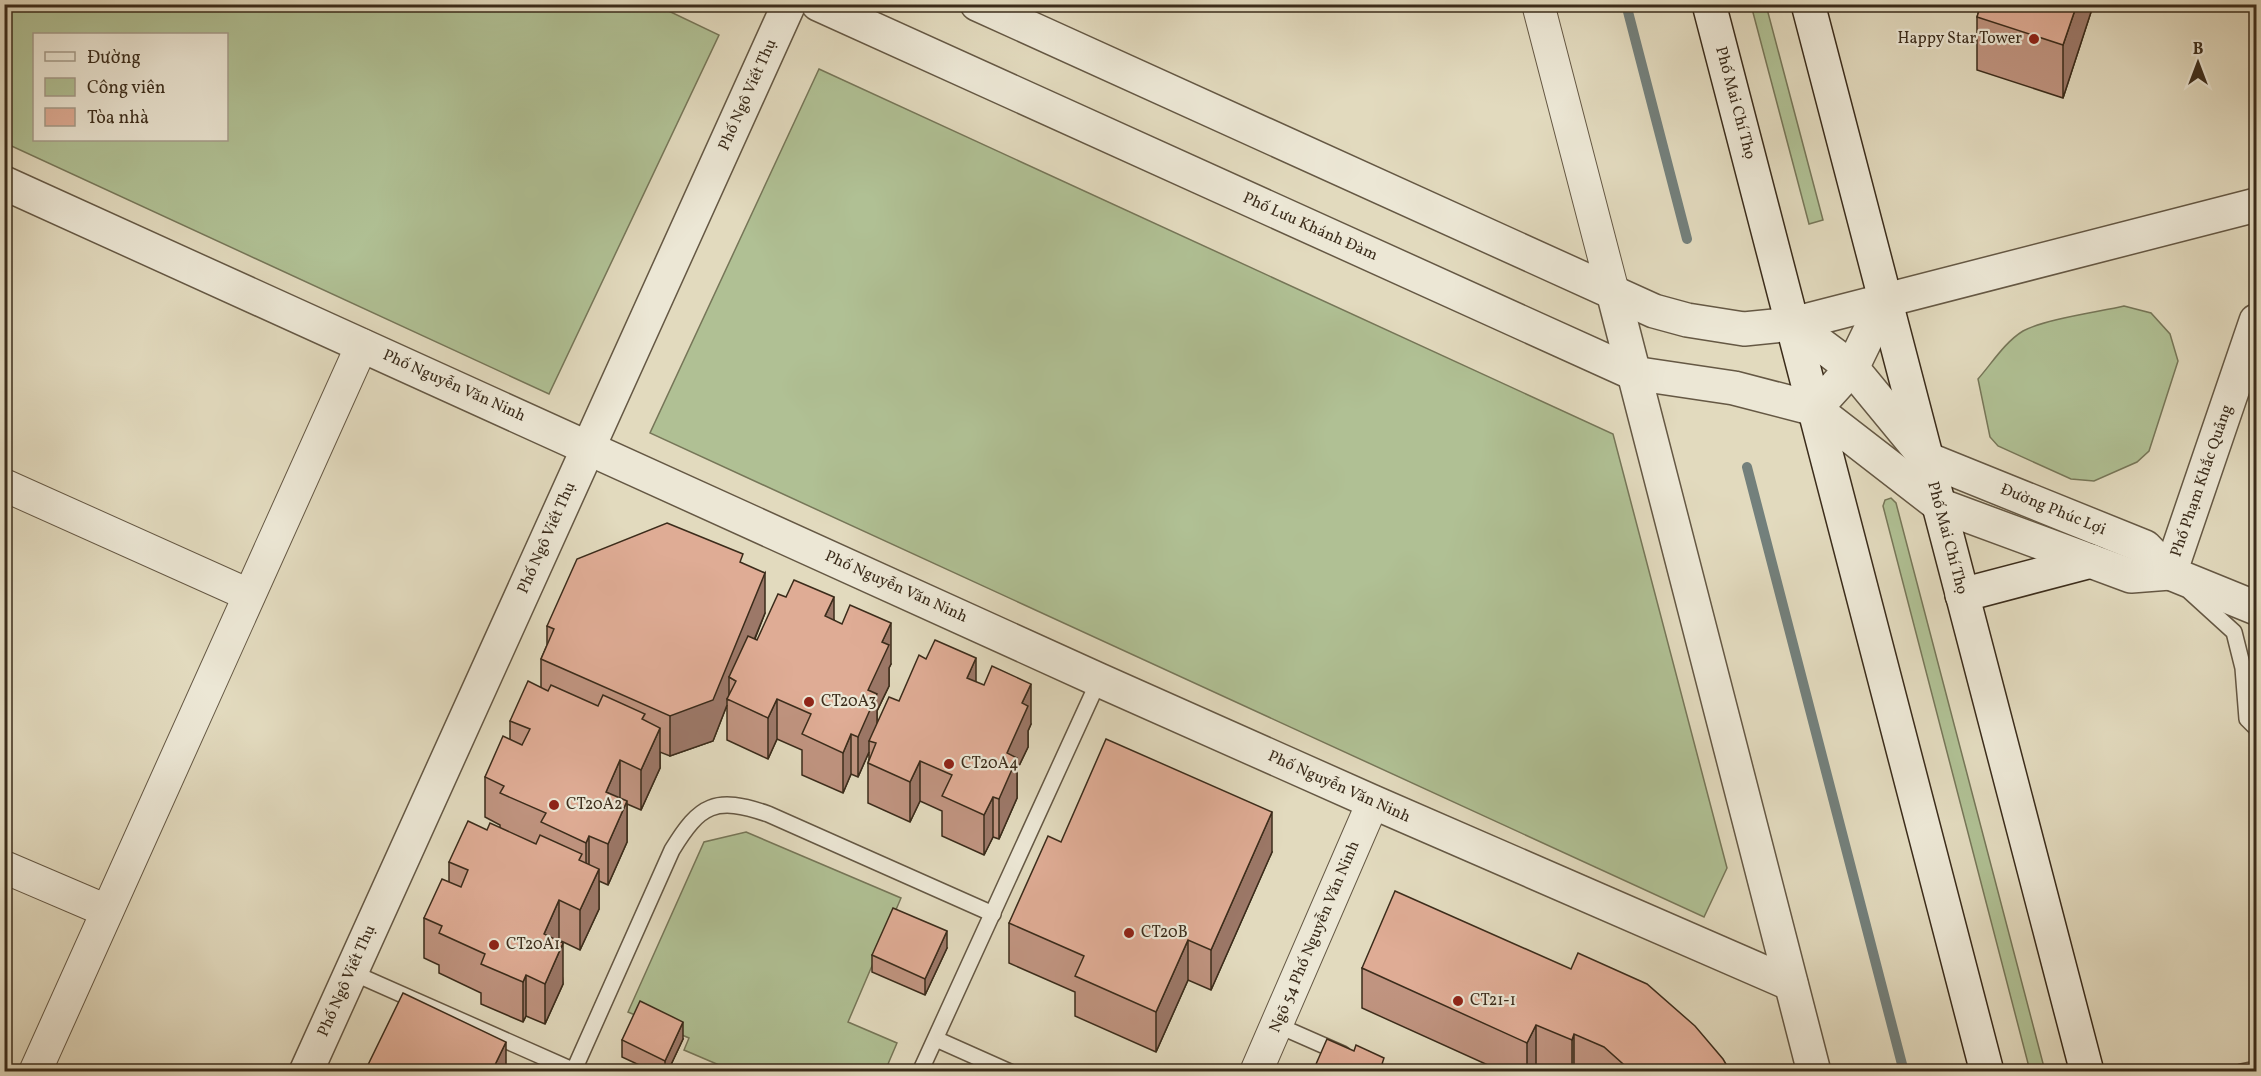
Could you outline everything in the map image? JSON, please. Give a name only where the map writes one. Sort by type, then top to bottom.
[{"type":"street","name":"Phố Ngô Viết Thụ","points":[[306,1071],[789,4]]},
{"type":"street","name":"Phố Lưu Khánh Đàm","points":[[818,4],[1633,373],[1734,388],[1815,409]]},
{"type":"street","points":[[977,4],[1654,311],[1687,320],[1744,329],[1793,324],[2256,205]]},
{"type":"street","points":[[1538,4],[1814,1071]]},
{"type":"street","name":"Phố Mai Chí Thọ","points":[[1709,4],[1987,1071]]},
{"type":"street","name":"Phố Mai Chí Thọ","points":[[1808,4],[2086,1071]]},
{"type":"street","name":"Phố Nguyễn Văn Ninh","points":[[4,183],[1099,680],[1791,984]]},
{"type":"street","points":[[1815,409],[1852,368],[1885,300]]},
{"type":"street","name":"Phố Phạm Khắc Quảng","points":[[2170,573],[2256,321]]},
{"type":"street","points":[[1793,324],[1852,368],[1927,459]]},
{"type":"street","points":[[35,1071],[362,345]]},
{"type":"street","name":"Đường Phúc Lợi","points":[[1815,409],[1939,505],[2131,576],[2170,573]]},
{"type":"street","name":"Đường Phúc Lợi","points":[[1927,459],[2145,547],[2170,573],[2256,608]]},
{"type":"street","points":[[4,485],[249,595]]},
{"type":"street","points":[[1962,595],[2091,561]]},
{"type":"street","name":"Ngõ 54 Phố Nguyễn Văn Ninh","points":[[1257,1071],[1373,802]]},
{"type":"street","points":[[4,867],[107,911]]},
{"type":"lane","points":[[2170,573],[2234,632],[2243,668],[2247,718],[2256,728]]},
{"type":"lane","points":[[920,1071],[1099,680]]},
{"type":"lane","points":[[351,972],[576,1071],[672,850],[687,824],[700,812],[710,808],[733,805],[768,814],[993,914]]},
{"type":"lane","points":[[1277,1025],[1361,1062]]},
{"type":"lane","points":[[936,1039],[1010,1071]]},
{"type":"lane","points":[[2241,1071],[2256,1069]]},
{"type":"green space","points":[[654,4],[719,35],[549,394],[5,143],[5,5]]},
{"type":"green space","points":[[1751,5],[1766,5],[1823,220],[1809,224]]},
{"type":"green space","points":[[819,69],[1613,434],[1727,868],[1704,917],[650,433]]},
{"type":"green space","points":[[2124,306],[2151,313],[2170,334],[2178,361],[2149,451],[2137,462],[2094,481],[2071,479],[1998,446],[1990,437],[1978,379],[2005,347],[2023,331],[2033,327],[2058,319]]},
{"type":"green space","points":[[1891,498],[1896,503],[2045,1071],[2030,1071],[1883,506],[1885,500]]},
{"type":"green space","points":[[746,832],[901,898],[848,1022],[897,1043],[885,1071],[733,1071],[684,1050],[689,1038],[628,1012],[704,842]]},
{"type":"building","points":[[1981,4],[2077,4],[2063,45],[1977,17]]},
{"type":"building","points":[[667,523],[743,554],[740,562],[765,573],[713,700],[670,716],[541,659],[554,629],[547,626],[577,559]]},
{"type":"building","name":"CT20A3","points":[[794,580],[834,597],[825,616],[842,624],[850,605],[891,623],[882,642],[889,645],[868,690],[877,694],[858,737],[851,734],[843,753],[802,734],[811,714],[777,699],[768,718],[727,699],[736,681],[729,677],[748,636],[757,640],[778,594],[786,597]]},
{"type":"building","name":"CT20A4","points":[[935,640],[976,658],[967,678],[984,685],[992,666],[1031,684],[1022,703],[1028,706],[1007,753],[1017,758],[999,799],[993,797],[984,815],[942,796],[952,775],[920,761],[910,782],[868,763],[876,743],[869,741],[889,697],[899,701],[919,655],[926,659]]},
{"type":"building","points":[[528,681],[548,691],[551,685],[598,706],[603,695],[645,714],[642,719],[660,728],[641,770],[620,760],[606,792],[627,801],[608,844],[589,836],[586,843],[541,822],[546,813],[500,793],[504,786],[485,777],[503,736],[522,745],[530,729],[510,721]]},
{"type":"building","name":"CT20B","points":[[1106,739],[1272,812],[1211,950],[1188,940],[1156,1012],[1075,976],[1084,956],[1009,923],[1048,836],[1061,842]]},
{"type":"building","points":[[468,821],[487,830],[490,823],[536,844],[540,835],[582,854],[579,860],[599,869],[580,910],[559,900],[544,934],[563,943],[545,984],[526,975],[523,982],[481,964],[485,954],[439,933],[442,926],[424,918],[442,879],[461,887],[468,870],[449,862]]},
{"type":"building","points":[[1395,891],[1571,969],[1578,953],[1647,984],[1695,1026],[1723,1059],[1730,1071],[1631,1071],[1604,1047],[1574,1034],[1572,1040],[1536,1025],[1527,1043],[1362,968]]},
{"type":"building","points":[[893,908],[947,931],[925,979],[872,955]]},
{"type":"building","points":[[403,993],[506,1042],[492,1071],[365,1071]]},
{"type":"building","points":[[640,1001],[683,1022],[665,1061],[622,1040]]},
{"type":"building","points":[[1327,1039],[1354,1051],[1356,1045],[1384,1058],[1382,1064],[1399,1071],[1313,1071]]},
{"type":"waterway","points":[[1626,4],[1687,239]]},
{"type":"waterway","points":[[1747,467],[1904,1072]]},
{"type":"place","name":"Happy Star Tower","points":[[2034,39]]},
{"type":"place","name":"CT20A3","points":[[809,702]]},
{"type":"place","name":"CT20A4","points":[[949,764]]},
{"type":"place","name":"CT20A2","points":[[554,805]]},
{"type":"place","name":"CT20B","points":[[1129,933]]},
{"type":"place","name":"CT20A1","points":[[494,945]]},
{"type":"place","name":"CT21-1","points":[[1458,1001]]}]
